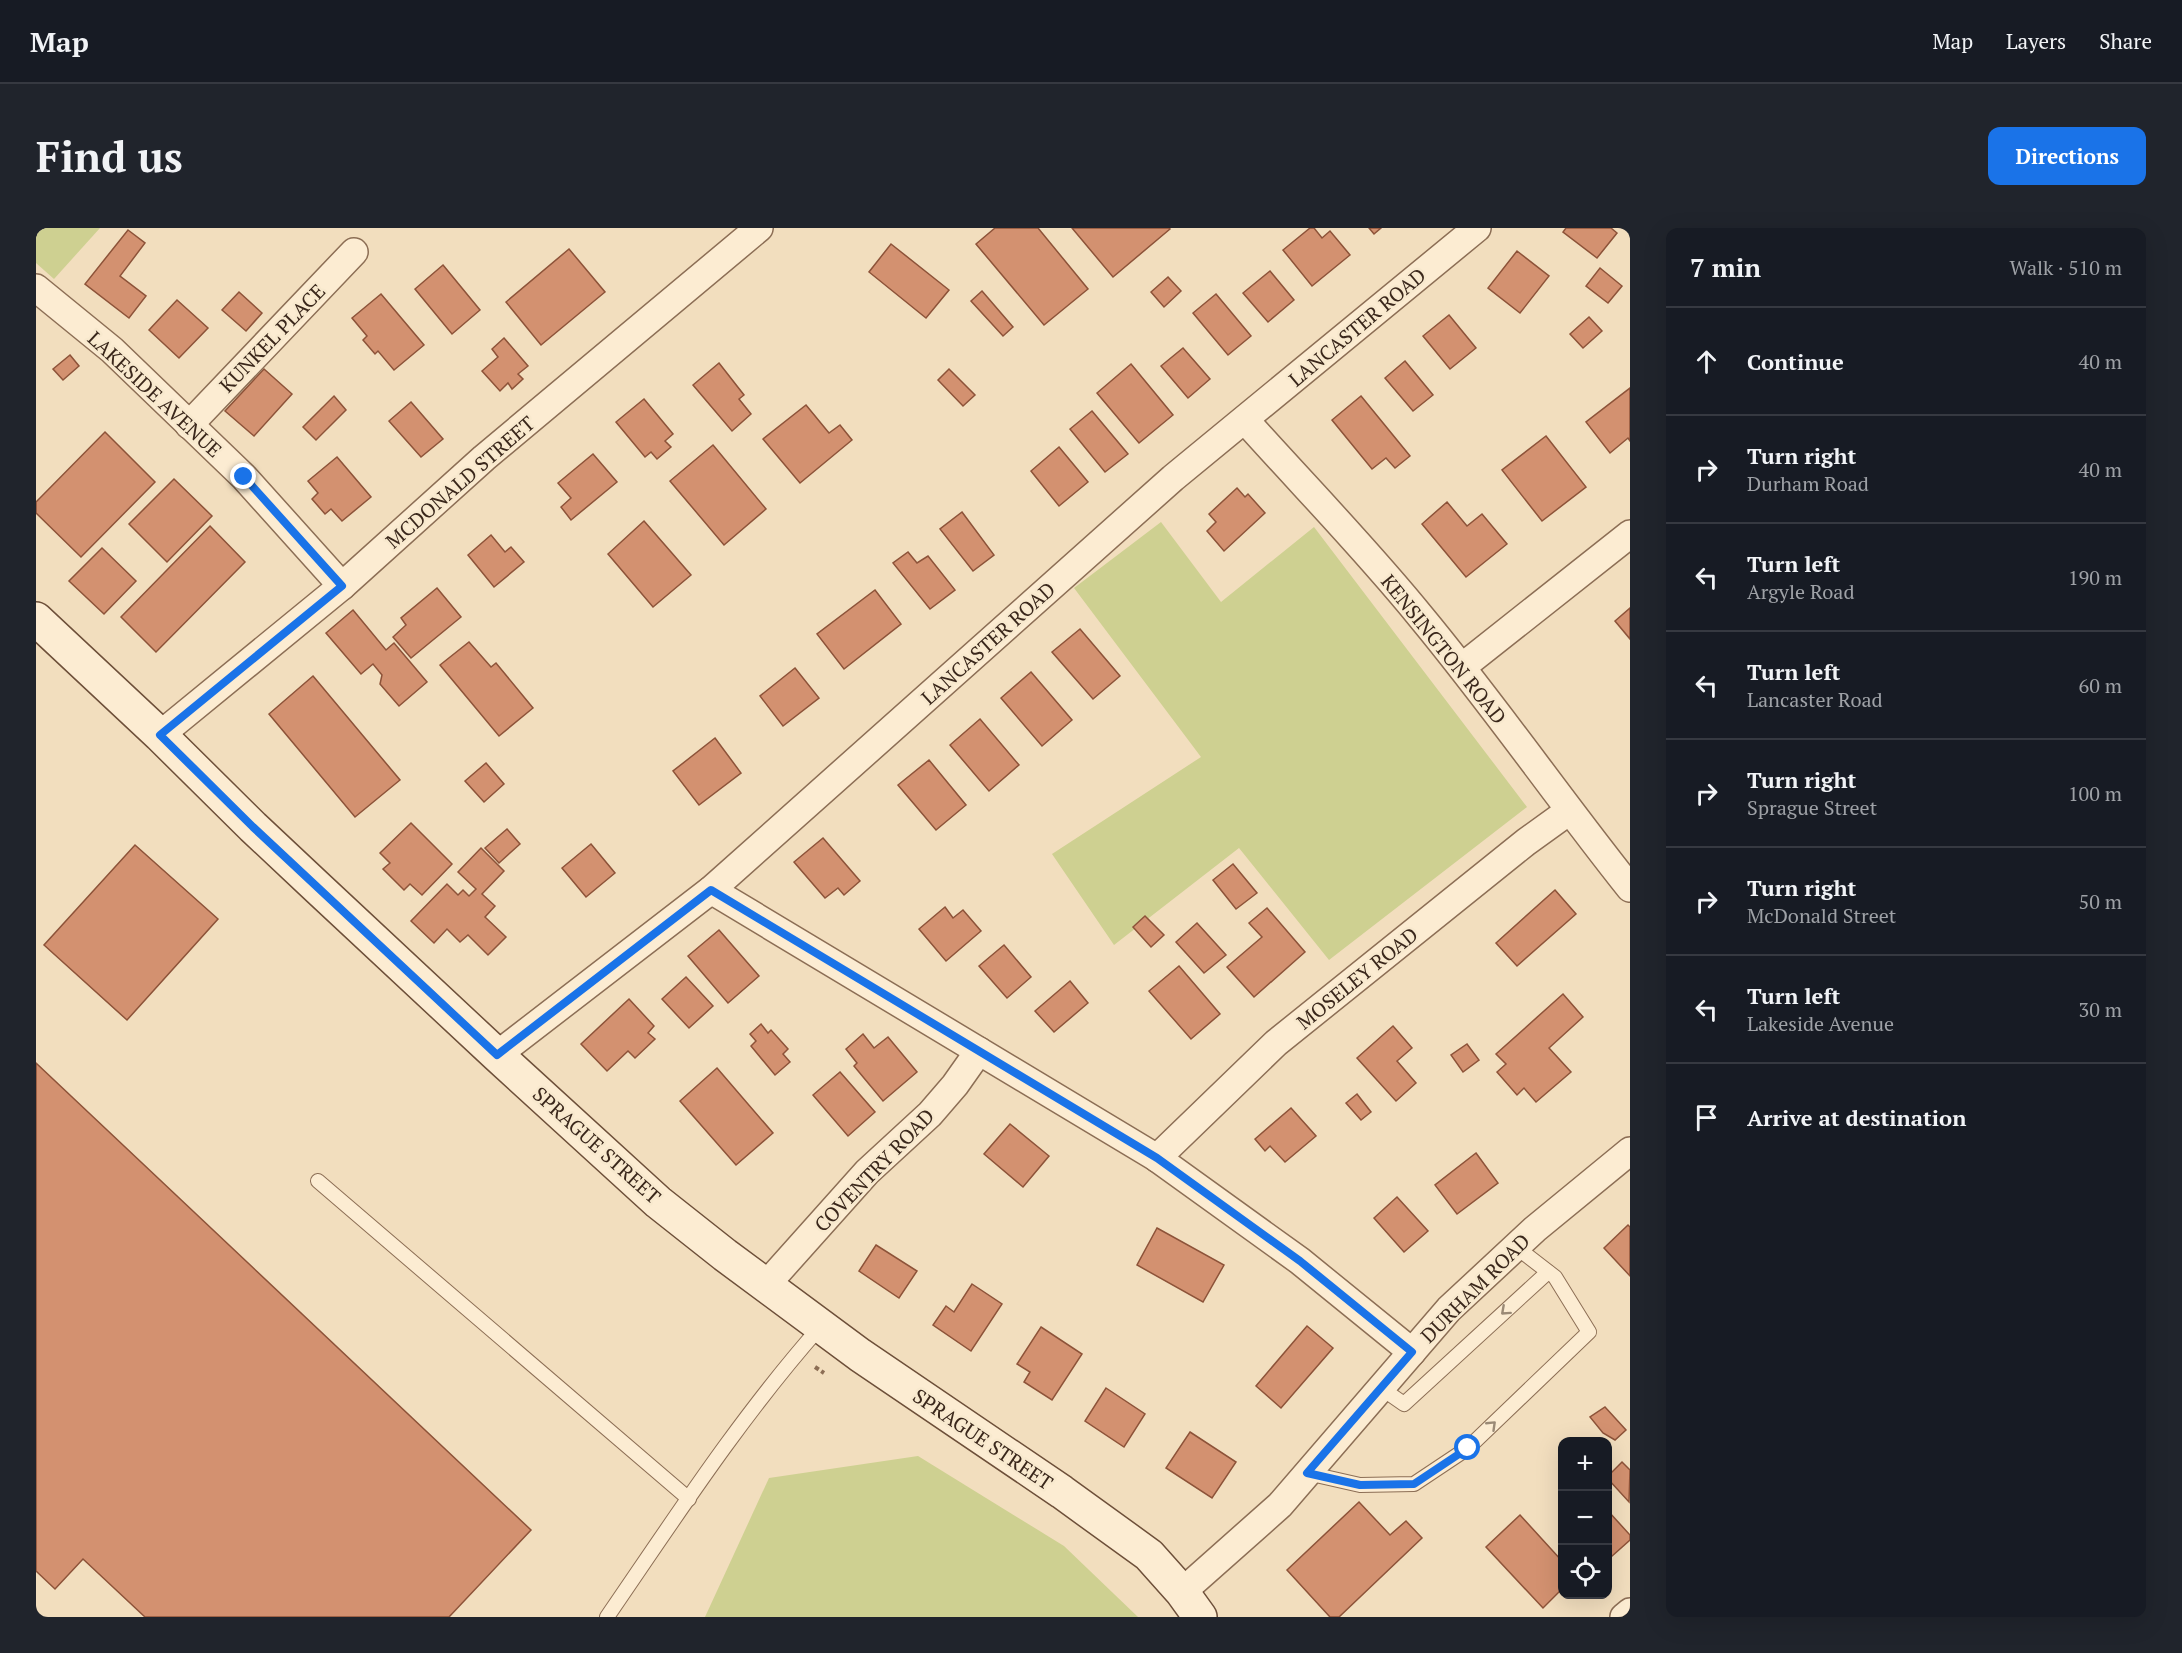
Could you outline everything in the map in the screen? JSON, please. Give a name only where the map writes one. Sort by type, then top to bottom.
[{"type":"main road","name":"SPRAGUE STREET","points":[[36,619],[160,735],[253,827],[658,1202],[860,1355],[1062,1492],[1149,1555],[1191,1604]]},
{"type":"street","name":"MCDONALD STREET","points":[[160,735],[342,586],[484,458],[759,228]]},
{"type":"street","name":"LANCASTER ROAD","points":[[497,1055],[711,890],[1173,478],[1477,228]]},
{"type":"street","name":"KUNKEL PLACE","points":[[189,425],[354,252]]},
{"type":"street","name":"LAKESIDE AVENUE","points":[[36,288],[112,350],[244,477],[342,586]]},
{"type":"street","name":"KENSINGTON ROAD","points":[[1245,420],[1413,607],[1462,667],[1569,811],[1630,888]]},
{"type":"street","points":[[1462,667],[1630,534]]},
{"type":"street","name":"MOSELEY ROAD","points":[[1157,1158],[1276,1043],[1516,850],[1569,811]]},
{"type":"street","points":[[711,890],[1157,1158],[1300,1261],[1412,1352]]},
{"type":"street","name":"COVENTRY ROAD","points":[[766,1285],[867,1172],[930,1114],[979,1051]]},
{"type":"street","name":"DURHAM ROAD","points":[[1191,1604],[1280,1505],[1449,1309],[1516,1247],[1630,1151]]},
{"type":"street","points":[[1624,1617],[1630,1612]]},
{"type":"lane","points":[[318,1181],[689,1499]]},
{"type":"lane","points":[[1307,1473],[1360,1485],[1414,1484],[1468,1448],[1589,1332],[1555,1277],[1516,1247]]},
{"type":"lane","points":[[1381,1388],[1404,1404],[1548,1272]]},
{"type":"lane","points":[[607,1617],[781,1372],[821,1326]]},
{"type":"green space","points":[[36,228],[100,228],[54,279],[36,263]]},
{"type":"green space","points":[[1161,522],[1221,602],[1314,527],[1527,807],[1329,960],[1239,848],[1114,945],[1052,854],[1201,757],[1074,588]]},
{"type":"green space","points":[[918,1456],[1064,1546],[1138,1617],[705,1617],[769,1478]]},
{"type":"building","points":[[995,228],[1038,228],[1088,289],[1044,325],[976,244]]},
{"type":"building","points":[[1072,228],[1169,228],[1170,229],[1113,277]]},
{"type":"building","points":[[1310,228],[1314,228],[1322,238],[1330,231],[1350,255],[1312,286],[1283,250]]},
{"type":"building","points":[[1369,228],[1381,228],[1374,234]]},
{"type":"building","points":[[1566,228],[1611,228],[1617,233],[1597,258],[1563,232]]},
{"type":"building","points":[[128,230],[145,243],[120,276],[146,296],[129,318],[85,284]]},
{"type":"building","points":[[891,244],[949,290],[926,318],[869,272]]},
{"type":"building","points":[[569,249],[605,292],[541,345],[506,302]]},
{"type":"building","points":[[1517,251],[1549,276],[1520,313],[1488,288]]},
{"type":"building","points":[[443,265],[480,310],[452,334],[415,289]]},
{"type":"building","points":[[1600,268],[1622,286],[1608,303],[1586,286]]},
{"type":"building","points":[[1270,271],[1294,300],[1268,322],[1243,293]]},
{"type":"building","points":[[1168,277],[1181,291],[1164,307],[1151,292]]},
{"type":"building","points":[[982,291],[1013,327],[1003,336],[971,301]]},
{"type":"building","points":[[239,292],[262,313],[246,331],[222,310]]},
{"type":"building","points":[[381,294],[424,345],[394,370],[378,351],[375,354],[363,340],[367,336],[352,318]]},
{"type":"building","points":[[1216,294],[1251,336],[1228,355],[1193,313]]},
{"type":"building","points":[[177,300],[208,328],[179,358],[149,330]]},
{"type":"building","points":[[1449,315],[1476,348],[1450,369],[1423,336]]},
{"type":"building","points":[[1589,317],[1602,331],[1583,348],[1570,334]]},
{"type":"building","points":[[504,338],[528,366],[518,374],[523,379],[512,389],[508,383],[500,391],[482,371],[498,357],[492,349]]},
{"type":"building","points":[[1183,348],[1210,379],[1188,398],[1161,366]]},
{"type":"building","points":[[70,355],[79,366],[63,380],[53,369]]},
{"type":"building","points":[[1405,361],[1433,395],[1413,411],[1385,378]]},
{"type":"building","points":[[719,363],[744,395],[739,399],[751,414],[732,431],[693,385]]},
{"type":"building","points":[[1131,364],[1173,415],[1139,443],[1097,393]]},
{"type":"building","points":[[264,369],[292,394],[254,436],[225,411]]},
{"type":"building","points":[[949,369],[975,395],[963,406],[938,380]]},
{"type":"building","points":[[1630,388],[1630,441],[1628,438],[1610,453],[1586,422]]},
{"type":"building","points":[[334,396],[346,410],[316,440],[303,427]]},
{"type":"building","points":[[1361,396],[1410,456],[1395,468],[1386,458],[1372,469],[1332,420]]},
{"type":"building","points":[[644,399],[673,434],[665,441],[671,447],[657,459],[651,452],[645,457],[616,422]]},
{"type":"building","points":[[411,402],[443,439],[421,457],[389,421]]},
{"type":"building","points":[[806,405],[829,433],[840,425],[852,440],[800,483],[763,439]]},
{"type":"building","points":[[1092,411],[1128,454],[1105,472],[1070,429]]},
{"type":"building","points":[[105,432],[155,482],[81,557],[36,513],[36,502]]},
{"type":"building","points":[[1546,436],[1586,487],[1542,521],[1502,470]]},
{"type":"building","points":[[713,445],[766,509],[724,545],[670,481]]},
{"type":"building","points":[[1059,447],[1088,482],[1059,506],[1031,471]]},
{"type":"building","points":[[593,454],[617,482],[571,520],[561,507],[571,498],[558,483]]},
{"type":"building","points":[[337,457],[371,497],[342,521],[331,509],[325,514],[312,499],[318,493],[308,481]]},
{"type":"building","points":[[174,479],[212,516],[167,562],[129,524]]},
{"type":"building","points":[[1237,488],[1245,497],[1248,494],[1265,513],[1224,551],[1207,531],[1216,522],[1209,514]]},
{"type":"building","points":[[1447,502],[1467,526],[1482,514],[1507,544],[1466,577],[1422,524]]},
{"type":"building","points":[[962,512],[994,555],[973,571],[940,529]]},
{"type":"building","points":[[644,521],[691,575],[653,607],[608,554]]},
{"type":"building","points":[[210,526],[245,562],[156,652],[121,617]]},
{"type":"building","points":[[491,535],[505,552],[511,547],[524,562],[494,587],[468,555]]},
{"type":"building","points":[[102,548],[136,581],[104,614],[69,581]]},
{"type":"building","points":[[908,552],[917,563],[928,556],[955,590],[930,609],[893,563]]},
{"type":"building","points":[[437,588],[461,617],[411,658],[393,637],[406,625],[401,618]]},
{"type":"building","points":[[875,590],[901,624],[844,669],[817,634]]},
{"type":"building","points":[[1630,608],[1630,639],[1615,621]]},
{"type":"building","points":[[353,610],[386,650],[394,643],[427,682],[399,706],[380,684],[382,675],[373,664],[361,674],[326,633]]},
{"type":"building","points":[[1080,629],[1120,676],[1093,699],[1052,652]]},
{"type":"building","points":[[469,642],[491,667],[496,663],[533,708],[499,736],[440,665]]},
{"type":"building","points":[[795,668],[819,698],[783,726],[760,696]]},
{"type":"building","points":[[1031,672],[1072,720],[1042,746],[1001,698]]},
{"type":"building","points":[[313,676],[400,780],[355,817],[269,714]]},
{"type":"building","points":[[980,719],[1019,765],[989,791],[950,745]]},
{"type":"building","points":[[715,738],[741,773],[699,805],[673,771]]},
{"type":"building","points":[[929,760],[966,805],[936,830],[898,785]]},
{"type":"building","points":[[486,763],[504,784],[484,802],[465,781]]},
{"type":"building","points":[[411,823],[452,864],[422,895],[410,884],[404,890],[383,869],[390,863],[380,853]]},
{"type":"building","points":[[507,829],[520,844],[499,863],[485,848]]},
{"type":"building","points":[[823,838],[860,881],[844,895],[838,888],[825,898],[794,862]]},
{"type":"building","points":[[591,844],[615,873],[586,897],[562,868]]},
{"type":"building","points":[[135,845],[218,919],[127,1020],[44,945]]},
{"type":"building","points":[[481,848],[504,871],[482,894],[495,906],[485,917],[506,937],[488,955],[468,935],[460,942],[447,929],[434,943],[411,921],[447,884],[458,895],[463,890],[469,896],[476,889],[458,872]]},
{"type":"building","points":[[1233,864],[1257,893],[1236,909],[1213,880]]},
{"type":"building","points":[[1555,890],[1576,914],[1517,966],[1496,943]]},
{"type":"building","points":[[945,907],[953,918],[963,910],[981,931],[946,961],[919,929]]},
{"type":"building","points":[[1267,908],[1305,952],[1254,997],[1227,967],[1262,937],[1249,923]]},
{"type":"building","points":[[1145,916],[1164,935],[1151,947],[1133,927]]},
{"type":"building","points":[[1197,923],[1226,955],[1204,973],[1176,942]]},
{"type":"building","points":[[719,930],[759,976],[728,1003],[688,956]]},
{"type":"building","points":[[1004,945],[1031,977],[1007,998],[979,966]]},
{"type":"building","points":[[1179,966],[1220,1014],[1191,1039],[1149,991]]},
{"type":"building","points":[[686,977],[713,1006],[689,1028],[662,999]]},
{"type":"building","points":[[1070,981],[1088,1003],[1054,1032],[1035,1011]]},
{"type":"building","points":[[1563,994],[1583,1017],[1549,1048],[1571,1072],[1536,1102],[1524,1088],[1517,1095],[1497,1072],[1506,1064],[1496,1054]]},
{"type":"building","points":[[629,999],[654,1026],[648,1033],[655,1039],[635,1058],[628,1051],[607,1071],[581,1044]]},
{"type":"building","points":[[761,1024],[768,1033],[771,1030],[788,1049],[783,1054],[790,1062],[775,1075],[751,1046],[756,1041],[750,1034]]},
{"type":"building","points":[[1393,1026],[1412,1048],[1397,1061],[1416,1083],[1396,1101],[1357,1058]]},
{"type":"building","points":[[863,1034],[874,1048],[888,1037],[917,1072],[883,1101],[854,1066],[857,1063],[846,1049]]},
{"type":"building","points":[[1467,1044],[1479,1060],[1463,1072],[1451,1055]]},
{"type":"building","points":[[36,1063],[531,1530],[449,1617],[145,1617],[83,1559],[55,1589],[36,1571]]},
{"type":"building","points":[[717,1068],[773,1133],[736,1165],[680,1101]]},
{"type":"building","points":[[840,1072],[875,1112],[848,1136],[813,1095]]},
{"type":"building","points":[[1357,1094],[1371,1112],[1361,1120],[1346,1103]]},
{"type":"building","points":[[1291,1108],[1316,1136],[1285,1162],[1270,1146],[1265,1151],[1255,1139]]},
{"type":"building","points":[[1010,1124],[1049,1156],[1023,1187],[984,1154]]},
{"type":"building","points":[[1476,1153],[1498,1183],[1457,1214],[1435,1185]]},
{"type":"building","points":[[1397,1197],[1428,1231],[1404,1252],[1374,1218]]},
{"type":"building","points":[[1628,1225],[1630,1227],[1630,1276],[1604,1248]]},
{"type":"building","points":[[1157,1228],[1224,1265],[1203,1302],[1137,1265]]},
{"type":"building","points":[[876,1245],[917,1271],[899,1298],[859,1271]]},
{"type":"building","points":[[972,1284],[1002,1304],[971,1351],[933,1325],[946,1306],[954,1312]]},
{"type":"building","points":[[1307,1326],[1333,1348],[1281,1408],[1256,1386]]},
{"type":"building","points":[[1041,1327],[1082,1354],[1052,1400],[1024,1382],[1030,1372],[1017,1364]]},
{"type":"building","points":[[1106,1388],[1145,1414],[1124,1447],[1085,1421]]},
{"type":"building","points":[[1605,1407],[1626,1430],[1615,1440],[1603,1433],[1590,1417]]},
{"type":"building","points":[[1190,1432],[1236,1462],[1212,1498],[1166,1468]]},
{"type":"building","points":[[1622,1462],[1630,1470],[1629,1502],[1612,1483],[1612,1472]]},
{"type":"building","points":[[1359,1502],[1390,1535],[1406,1521],[1422,1538],[1339,1617],[1330,1617],[1287,1570]]},
{"type":"building","points":[[1520,1515],[1558,1557],[1558,1593],[1543,1608],[1486,1547]]},
{"type":"building","points":[[1612,1515],[1630,1535],[1630,1540],[1612,1556]]},
{"type":"route","points":[[244,477],[342,586],[160,735],[253,827],[497,1055],[711,890],[1157,1158],[1300,1261],[1412,1352],[1307,1473],[1360,1485],[1414,1484],[1468,1448]]}]
